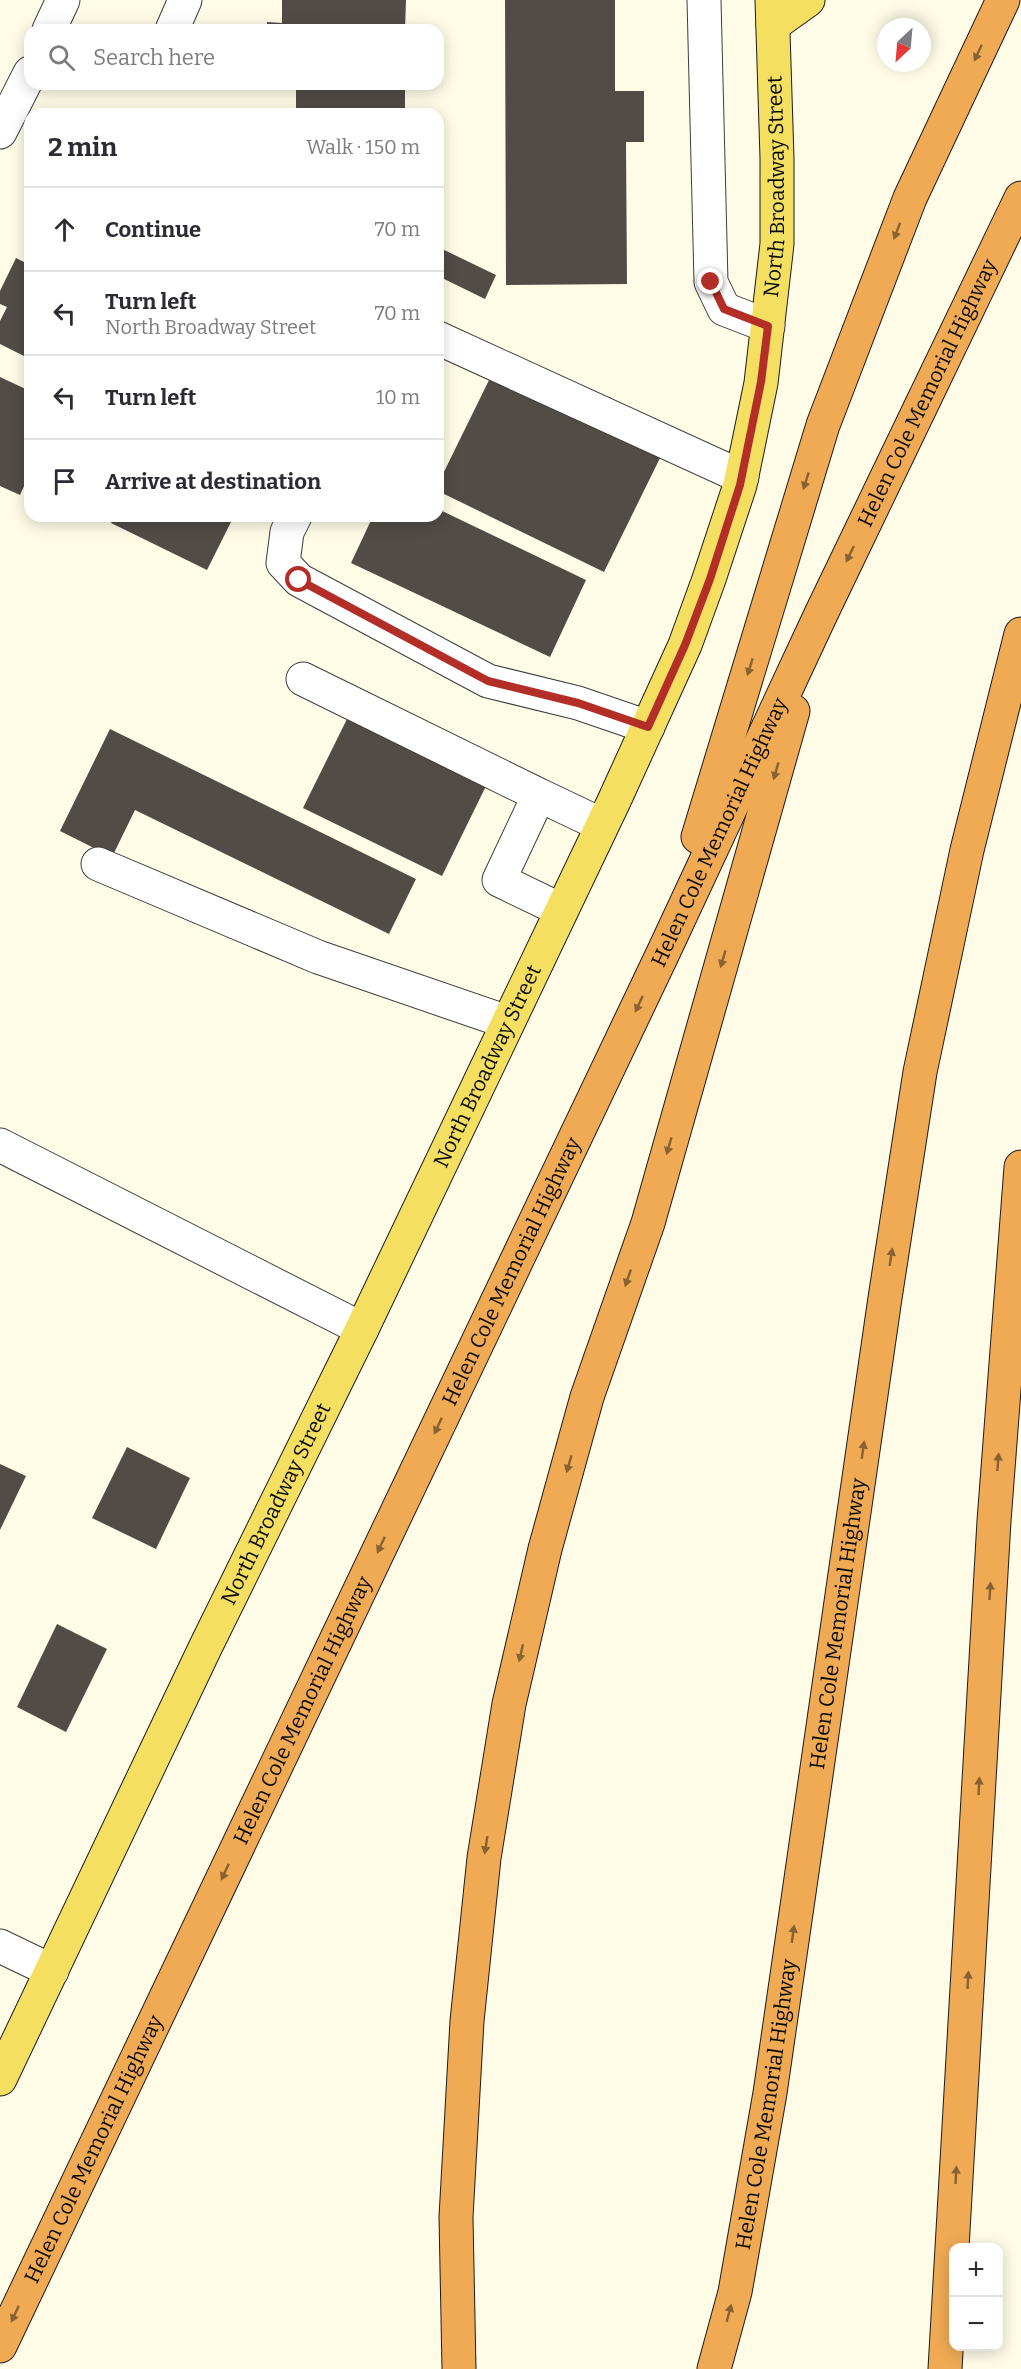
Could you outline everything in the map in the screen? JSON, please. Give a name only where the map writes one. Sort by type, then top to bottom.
[{"type":"highway","points":[[664,951],[823,424],[910,198],[1003,0]]},
{"type":"highway","name":"Helen Cole Memorial Highway","points":[[0,2346],[664,951],[821,614],[1021,198]]},
{"type":"highway","points":[[459,2369],[456,2217],[466,2021],[484,1858],[509,1704],[545,1549],[587,1397],[648,1223],[821,614]]},
{"type":"highway","name":"Helen Cole Memorial Highway","points":[[714,2369],[735,2292],[770,2093],[883,1310],[920,1072],[967,850],[1021,634]]},
{"type":"highway","points":[[945,2369],[994,1521],[1021,1167]]},
{"type":"main road","points":[[772,13],[808,0]]},
{"type":"main road","name":"North Broadway Street","points":[[0,2079],[602,825],[689,634],[710,579],[742,477],[761,382],[777,244],[772,13]]},
{"type":"street","points":[[52,24],[63,0]]},
{"type":"street","points":[[175,24],[185,0]]},
{"type":"street","points":[[704,0],[711,282],[724,309],[768,326]]},
{"type":"street","points":[[0,132],[24,85]]},
{"type":"street","points":[[444,342],[742,477]]},
{"type":"street","points":[[292,522],[287,532],[283,563],[299,580],[488,681],[578,703],[648,727]]},
{"type":"street","points":[[303,679],[602,825]]},
{"type":"street","points":[[539,795],[499,880],[561,910]]},
{"type":"street","points":[[98,864],[318,957],[507,1022]]},
{"type":"street","points":[[0,1145],[362,1329]]},
{"type":"street","points":[[0,1946],[52,1971]]},
{"type":"building","points":[[282,0],[406,0],[405,24],[267,24],[267,22],[282,23]]},
{"type":"building","points":[[505,0],[615,0],[615,91],[644,91],[644,142],[626,142],[627,284],[506,285]]},
{"type":"building","points":[[296,90],[405,90],[405,108],[296,108]]},
{"type":"building","points":[[444,250],[496,275],[485,299],[444,279]]},
{"type":"building","points":[[16,258],[24,262],[24,356],[0,344],[0,321],[7,307],[0,304],[0,291]]},
{"type":"building","points":[[492,374],[661,456],[604,572],[444,494],[444,472]]},
{"type":"building","points":[[0,377],[24,388],[24,486],[20,495],[0,486]]},
{"type":"building","points":[[444,512],[586,580],[550,657],[351,563],[370,522],[444,522]]},
{"type":"building","points":[[112,522],[231,522],[207,570]]},
{"type":"building","points":[[347,719],[486,786],[442,876],[303,808]]},
{"type":"building","points":[[110,729],[416,879],[389,934],[135,810],[112,857],[60,831]]},
{"type":"building","points":[[127,1447],[190,1478],[156,1549],[92,1518]]},
{"type":"building","points":[[0,1464],[26,1476],[0,1530]]},
{"type":"building","points":[[57,1624],[107,1649],[66,1732],[17,1707]]},
{"type":"route","points":[[299,580],[488,681],[578,703],[648,727],[685,645],[710,579],[740,485],[761,382],[768,326],[724,309],[711,282]]}]
